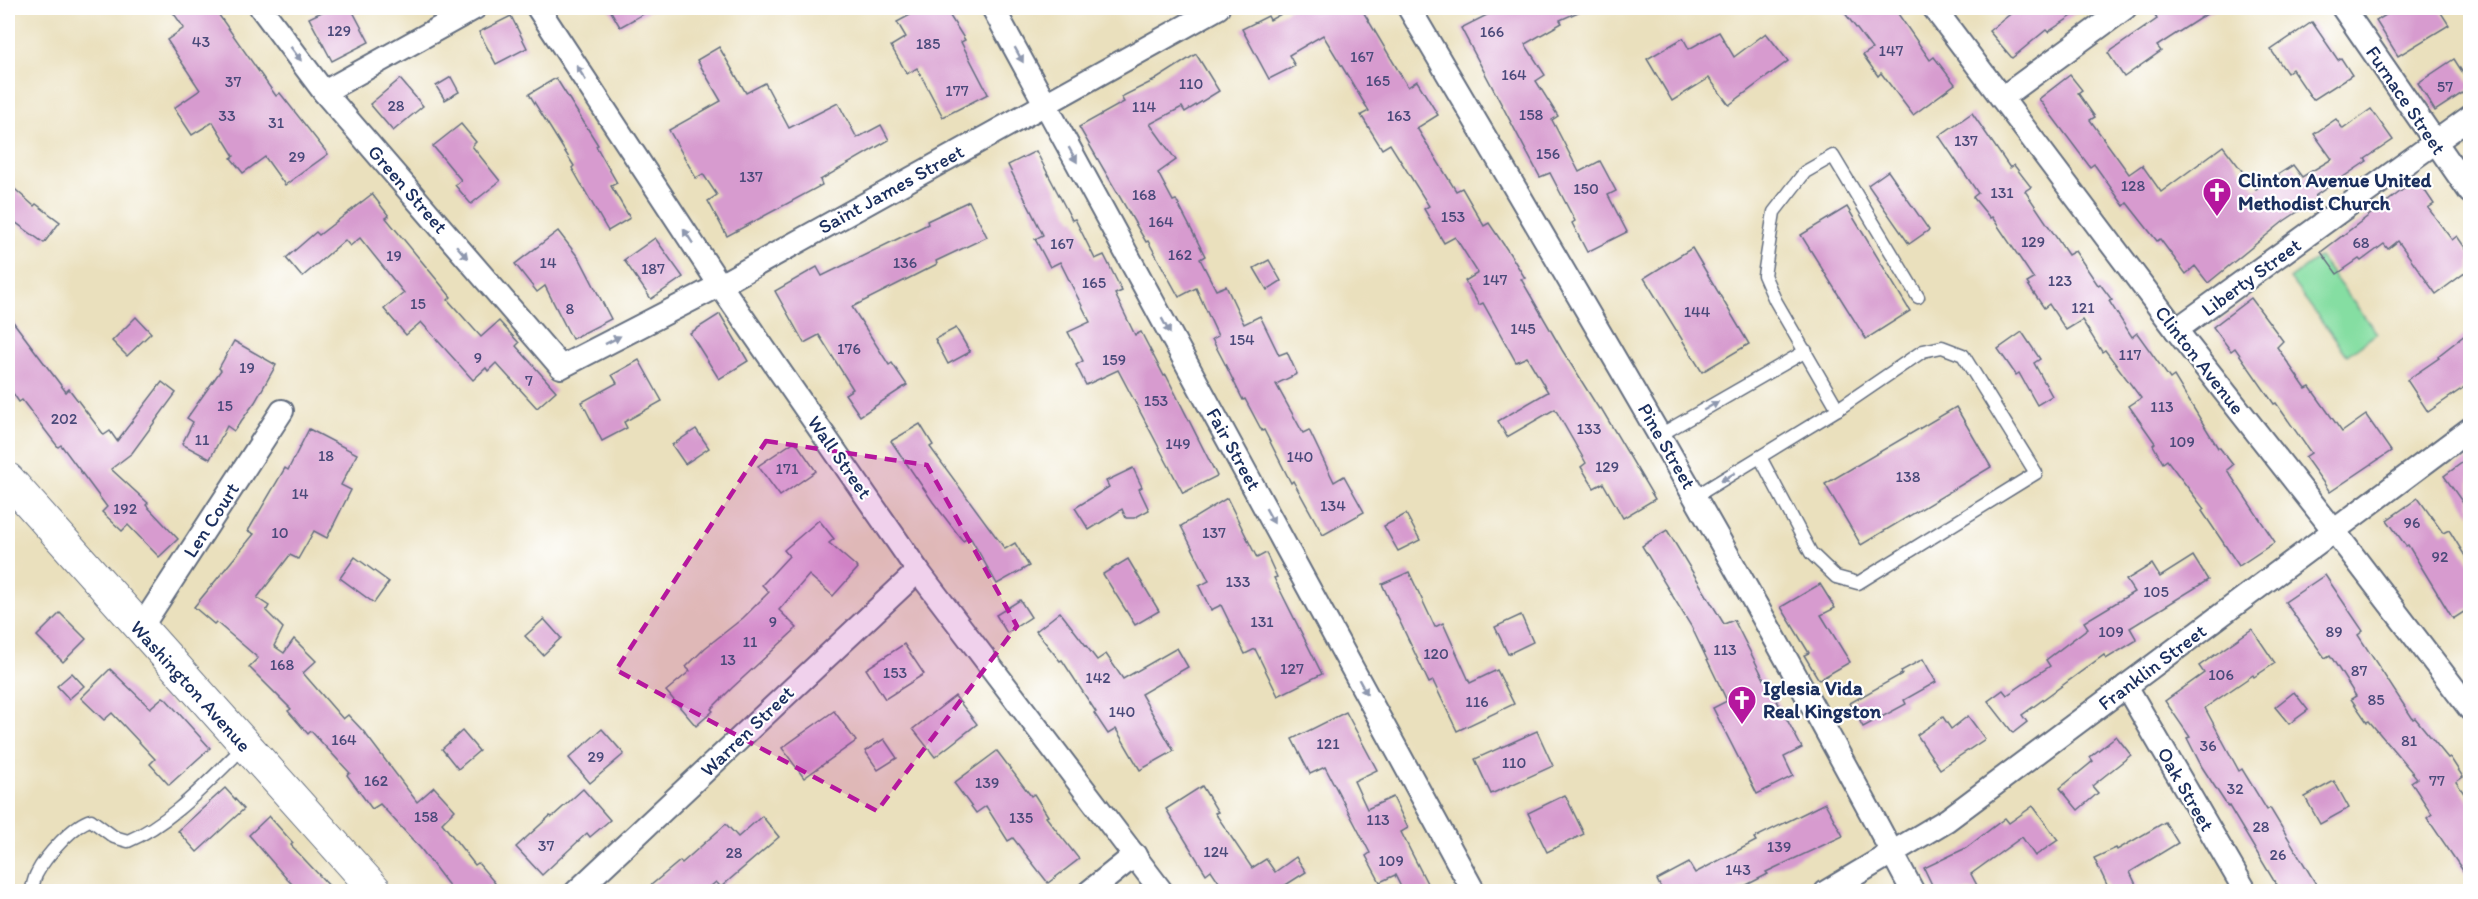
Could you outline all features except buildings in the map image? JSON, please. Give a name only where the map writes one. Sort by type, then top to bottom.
[{"type":"main road","name":"Washington Avenue","points":[[8,479],[377,891]]},
{"type":"street","name":"Green Street","points":[[261,8],[324,92],[561,367]]},
{"type":"street","points":[[324,92],[475,8]]},
{"type":"street","name":"Wall Street","points":[[538,8],[720,285],[918,571],[1162,891]]},
{"type":"street","name":"Fair Street","points":[[993,8],[1474,891]]},
{"type":"street","name":"Saint James Street","points":[[561,367],[720,285],[1218,8]]},
{"type":"street","name":"Pine Street","points":[[1409,8],[1696,496],[1818,713],[1913,891]]},
{"type":"street","name":"Clinton Avenue","points":[[1934,8],[2176,330],[2335,531],[2470,710]]},
{"type":"street","points":[[2002,98],[2125,8]]},
{"type":"street","name":"Furnace Street","points":[[2343,8],[2470,192]]},
{"type":"street","name":"Liberty Street","points":[[2176,330],[2470,117]]},
{"type":"street","name":"Len Court","points":[[140,629],[282,411]]},
{"type":"street","name":"Franklin Street","points":[[1826,891],[1893,854],[1947,820],[2470,429]]},
{"type":"street","name":"Warren Street","points":[[576,891],[918,571]]},
{"type":"street","name":"Oak Street","points":[[2126,686],[2246,891]]},
{"type":"street","points":[[1089,891],[1135,855]]},
{"type":"lane","points":[[1838,409],[1775,300],[1764,275],[1774,212],[1805,172],[1833,156],[1918,297]]},
{"type":"lane","points":[[1696,496],[1838,409],[1923,351],[1942,347],[1964,355],[2036,473],[1858,584],[1836,577],[1811,553],[1760,457]]},
{"type":"lane","points":[[1660,435],[1806,351]]},
{"type":"lane","points":[[31,891],[36,873],[52,851],[83,822],[91,820],[114,837],[128,841],[146,833],[170,816],[245,746]]},
{"type":"highlighted area","points":[[766,441],[927,465],[1017,626],[877,811],[616,670]]},
{"type":"green space","points":[[2319,257],[2377,333],[2347,355],[2290,279]]},
{"type":"place","name":"Clinton Avenue United Methodist Church","points":[[2217,218]]},
{"type":"place","name":"Iglesia Vida Real Kingston","points":[[1742,726]]}]
